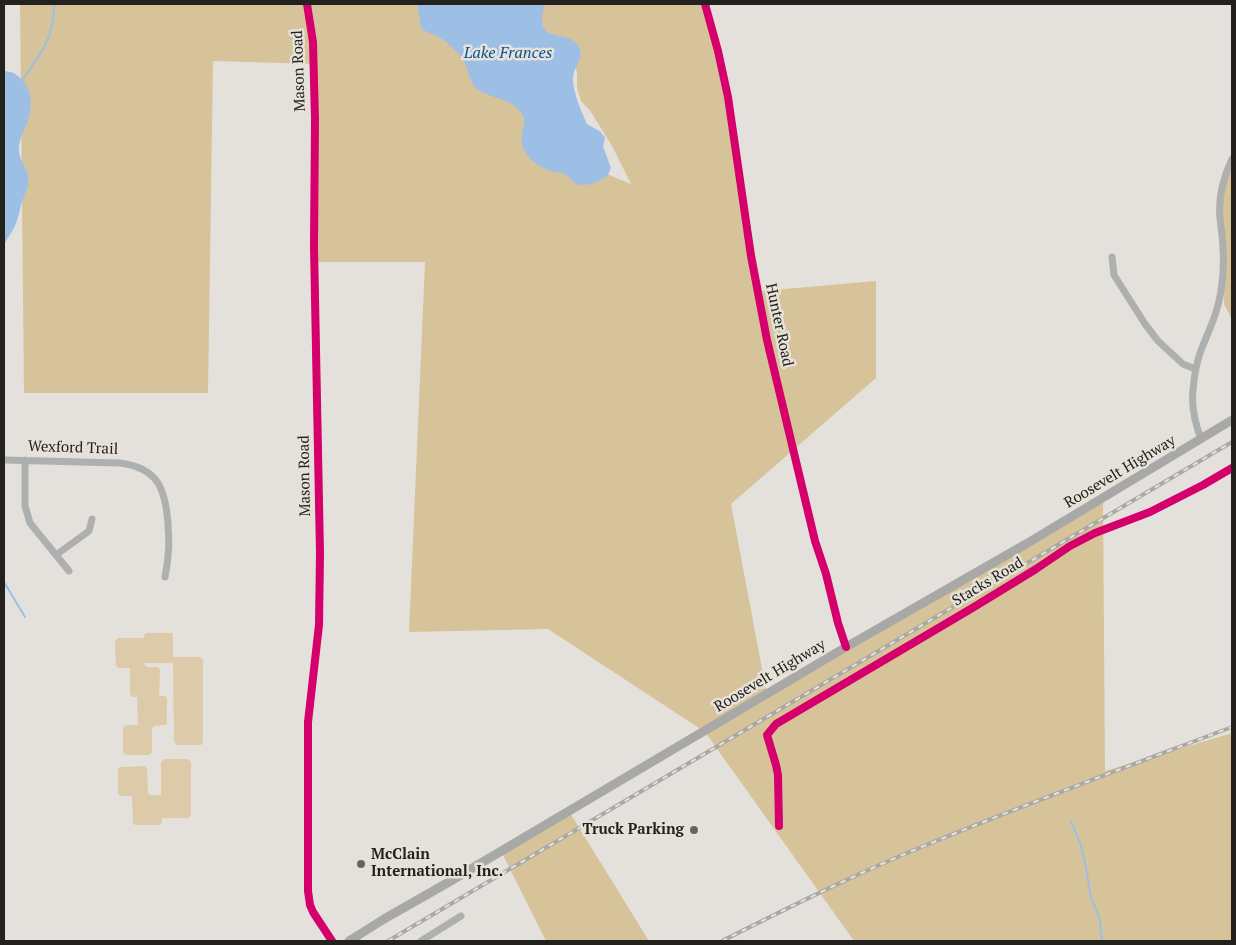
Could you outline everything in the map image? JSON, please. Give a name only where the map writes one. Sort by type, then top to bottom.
[{"type":"main road","name":"Roosevelt Highway","points":[[349,941],[846,647],[1026,544],[1232,420]]},
{"type":"street","name":"Mason Road","points":[[308,4],[313,42],[315,120],[314,247],[320,553],[319,625],[308,722],[308,891],[313,912],[332,941]]},
{"type":"street","name":"Hunter Road","points":[[705,4],[718,50],[728,97],[751,256],[767,340],[815,541],[846,647]]},
{"type":"street","points":[[1201,439],[1192,407],[1192,391],[1195,369],[1216,314],[1221,292],[1224,250],[1220,217],[1221,194],[1223,182],[1232,159]]},
{"type":"street","points":[[1112,258],[1114,275],[1145,324],[1158,341],[1183,364],[1195,369]]},
{"type":"street","name":"Wexford Trail","points":[[4,460],[120,462],[132,464],[151,475],[159,483],[165,497],[169,553],[165,578]]},
{"type":"street","points":[[25,460],[24,494],[26,512],[30,523],[69,571]]},
{"type":"street","name":"Stacks Road","points":[[780,826],[777,770],[767,735],[776,724],[990,598],[1070,546],[1095,533],[1150,512],[1204,485],[1232,468]]},
{"type":"street","points":[[56,555],[89,530],[92,519]]},
{"type":"street","points":[[421,941],[460,916]]},
{"type":"shaded area","points":[[20,4],[419,4],[523,102],[525,152],[545,158],[580,163],[631,184],[612,146],[591,112],[581,101],[577,88],[574,52],[539,26],[541,4],[704,4],[719,54],[762,291],[876,281],[876,378],[731,504],[766,690],[1103,499],[1105,771],[1232,733],[1232,941],[854,941],[705,732],[548,629],[409,632],[425,262],[318,262],[316,64],[213,61],[208,393],[24,393]]},
{"type":"shaded area","points":[[1232,164],[1232,320],[1224,304],[1224,261],[1219,204]]},
{"type":"shaded area","points":[[147,633],[173,633],[173,657],[200,657],[203,660],[203,742],[201,745],[177,745],[174,742],[173,663],[145,663],[147,667],[157,667],[160,669],[159,696],[167,698],[167,724],[152,728],[152,752],[149,755],[126,755],[123,752],[123,728],[126,725],[138,725],[137,697],[133,697],[130,694],[130,668],[118,668],[116,665],[115,641],[118,638],[144,638],[144,635]]},
{"type":"shaded area","points":[[165,759],[188,759],[191,762],[191,815],[188,818],[162,818],[162,823],[159,825],[135,825],[133,823],[132,796],[121,796],[118,794],[118,769],[121,767],[145,766],[147,769],[148,793],[150,795],[161,795],[161,762]]},
{"type":"shaded area","points":[[570,813],[649,941],[546,941],[502,853]]},
{"type":"water","name":"Lake Frances","points":[[417,4],[545,4],[542,18],[543,26],[547,32],[568,38],[579,47],[580,56],[573,76],[574,90],[587,124],[601,132],[605,138],[603,146],[611,168],[608,175],[597,182],[579,185],[574,183],[565,174],[547,170],[533,161],[523,147],[524,119],[522,114],[513,105],[485,94],[476,88],[457,52],[444,40],[427,32],[420,26]]},
{"type":"water","points":[[4,72],[16,74],[27,86],[31,107],[19,148],[29,181],[28,187],[18,219],[4,246]]},
{"type":"waterway","points":[[22,80],[49,36],[52,27],[54,4]]},
{"type":"waterway","points":[[4,582],[25,617]]},
{"type":"waterway","points":[[1071,821],[1084,858],[1091,897],[1100,920],[1102,941]]},
{"type":"railway","points":[[388,941],[1232,442]]},
{"type":"railway","points":[[722,941],[873,868],[962,830],[1232,727]]},
{"type":"cycle path","points":[[307,4],[313,42],[315,120],[314,247],[320,553],[319,625],[308,722],[308,891],[313,912],[332,941]]},
{"type":"cycle path","points":[[705,4],[728,97],[751,256],[767,340],[815,541],[846,647]]},
{"type":"cycle path","points":[[779,826],[778,775],[767,735],[776,724],[974,607],[1070,546],[1095,533],[1150,512],[1232,468]]},
{"type":"place","name":"Truck Parking","points":[[694,830]]},
{"type":"place","name":"McClain International, Inc.","points":[[361,864]]}]
